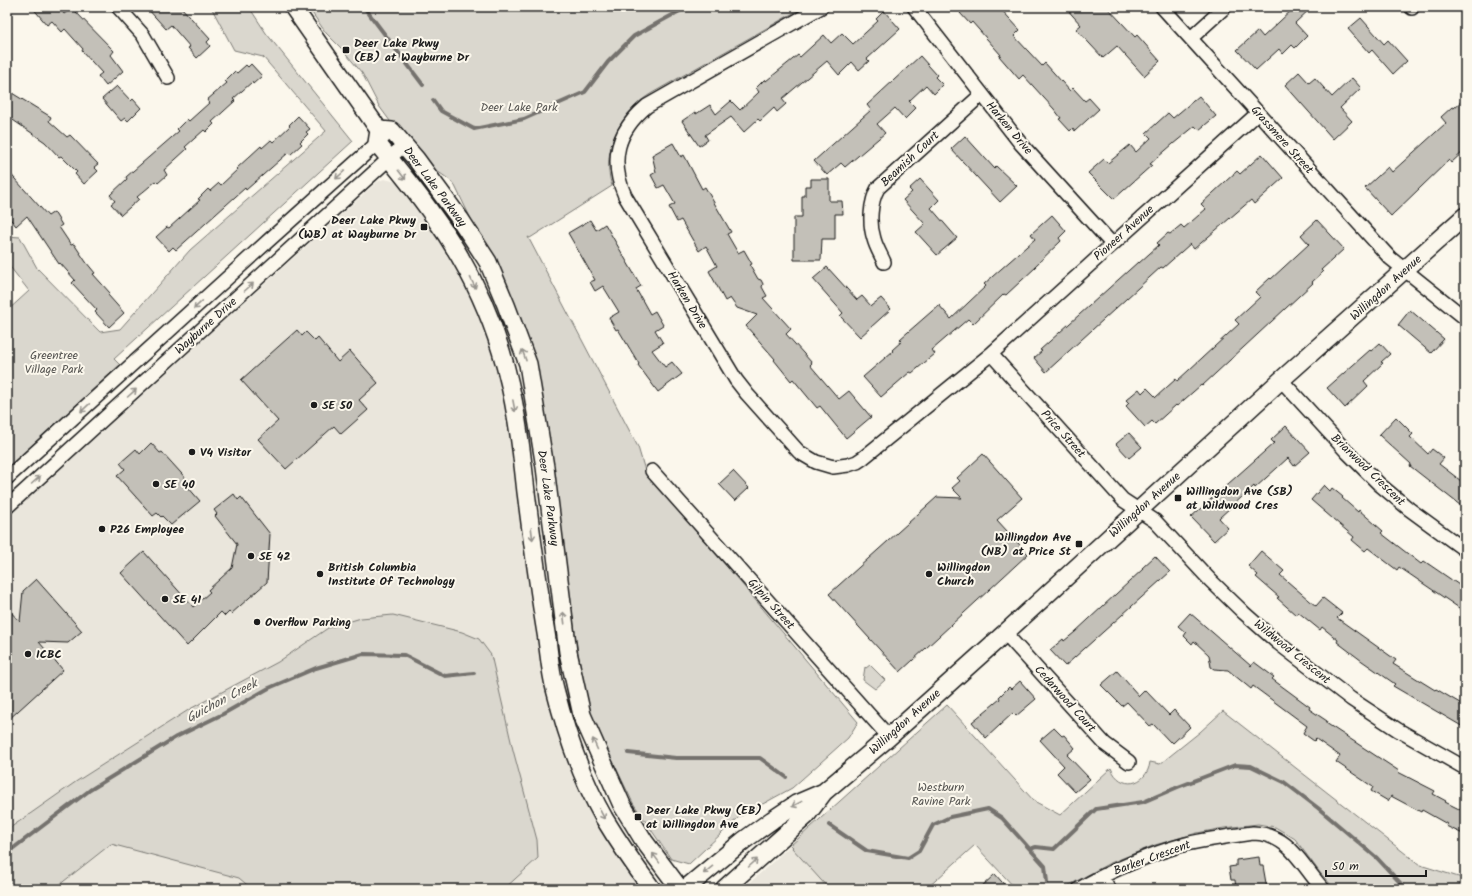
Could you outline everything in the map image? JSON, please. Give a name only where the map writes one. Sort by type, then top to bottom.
[{"type":"main road","name":"Deer Lake Parkway","points":[[293,7],[383,135],[389,158],[432,213],[453,246],[472,280],[488,314],[501,350],[510,384],[519,429],[538,584],[554,688],[569,736],[585,779],[626,854],[652,889]]},
{"type":"main road","name":"Deer Lake Parkway","points":[[383,135],[404,145],[456,213],[488,262],[506,304],[528,364],[545,466],[568,652],[582,715],[622,805],[644,841],[680,889]]},
{"type":"main road","name":"Willingdon Avenue","points":[[724,889],[806,816],[824,792],[889,737],[1005,633],[1281,380],[1465,216]]},
{"type":"main road","name":"Willingdon Avenue","points":[[685,889],[743,841],[778,816],[796,804],[824,792]]},
{"type":"street","points":[[118,7],[144,35],[168,78]]},
{"type":"street","name":"Harken Drive","points":[[821,7],[654,101],[639,113],[626,129],[618,148],[617,173],[625,196],[736,380],[799,452],[816,462],[824,465],[840,467],[856,462],[991,354]]},
{"type":"street","name":"Harken Drive","points":[[914,7],[1020,144],[1112,244]]},
{"type":"street","name":"Grassmere Street","points":[[1162,7],[1386,254],[1465,318]]},
{"type":"street","points":[[1191,38],[1225,7]]},
{"type":"street","name":"Beamish Court","points":[[884,262],[874,239],[872,218],[872,202],[878,188],[981,95]]},
{"type":"street","name":"Pioneer Avenue","points":[[991,354],[1258,114]]},
{"type":"street","name":"Wayburne Drive","points":[[7,478],[383,135]]},
{"type":"street","name":"Wayburne Drive","points":[[7,506],[404,145]]},
{"type":"street","name":"Price Street","points":[[991,354],[1123,500],[1139,511]]},
{"type":"street","name":"Briarwood Crescent","points":[[1281,380],[1348,453],[1379,484],[1409,509],[1465,550]]},
{"type":"street","name":"Gilpin Street","points":[[652,471],[889,737]]},
{"type":"street","name":"Wildwood Crescent","points":[[1139,511],[1156,521],[1216,586],[1278,643],[1351,700],[1398,730],[1465,768]]},
{"type":"street","name":"Cedarwood Court","points":[[1005,633],[1105,744],[1129,762]]},
{"type":"street","name":"Barker Crescent","points":[[1079,889],[1102,876],[1150,856],[1187,844],[1253,833],[1262,833],[1275,837],[1286,845],[1297,856],[1323,889]]},
{"type":"street","points":[[1102,876],[1109,889]]},
{"type":"shaded area","name":"British Columbia Institute Of Technology","points":[[384,179],[397,182],[402,187],[445,245],[473,298],[491,345],[509,412],[546,683],[642,889],[7,889],[7,518],[377,182]]},
{"type":"shaded area","points":[[791,845],[830,889],[743,889]]},
{"type":"green space","name":"Greentree Village Park","points":[[211,7],[249,7],[266,33],[353,141],[114,359],[120,365],[7,468],[7,311],[29,291],[7,263],[7,236],[20,237],[37,268],[100,332],[120,329],[190,250],[326,131],[263,57],[234,50]]},
{"type":"green space","name":"Deer Lake Park","points":[[308,7],[804,7],[652,93],[641,101],[631,110],[623,121],[611,146],[609,173],[612,186],[530,238],[528,237],[638,447],[646,474],[741,583],[858,722],[848,738],[792,788],[739,817],[689,864],[671,859],[633,803],[588,710],[578,653],[536,368],[504,277],[472,221],[455,186],[450,180],[434,169],[390,121],[379,106],[362,73],[326,33]]},
{"type":"green space","points":[[393,615],[462,632],[479,639],[491,655],[513,750],[537,840],[538,858],[504,889],[252,889],[239,878],[111,844],[54,889],[7,889],[7,830],[77,781],[190,709],[278,662],[328,628],[361,618]]},
{"type":"green space","points":[[870,665],[885,680],[875,689],[863,680],[865,667],[866,668]]},
{"type":"green space","name":"Westburn Ravine Park","points":[[947,705],[1034,801],[1060,815],[1111,768],[1120,780],[1127,783],[1139,781],[1148,770],[1150,762],[1160,764],[1200,732],[1223,711],[1420,865],[1465,879],[1465,889],[1335,889],[1321,874],[1295,839],[1275,827],[1258,824],[1197,833],[1155,845],[1108,864],[1062,889],[1016,889],[975,845],[926,889],[829,889],[792,848],[793,847],[791,845]]},
{"type":"building","points":[[32,7],[58,7],[64,14],[72,8],[114,51],[111,55],[123,71],[106,86],[98,76],[102,73],[65,29],[62,32],[52,21],[47,25]]},
{"type":"building","points":[[146,7],[181,7],[210,39],[207,42],[210,46],[197,58],[188,48],[190,47],[171,25],[166,29]]},
{"type":"building","points":[[967,7],[999,7],[1020,30],[1014,36],[1042,66],[1045,63],[1070,91],[1073,88],[1085,101],[1089,98],[1099,109],[1075,131],[1073,128],[1070,131],[1059,119],[1061,118],[1054,109],[1023,75],[1019,79],[999,56],[1001,55],[972,22],[970,24],[960,13]]},
{"type":"building","points":[[1065,7],[1107,7],[1135,37],[1137,35],[1160,61],[1144,76],[1117,46],[1103,58],[1076,29],[1081,25]]},
{"type":"building","points":[[1295,7],[1312,7],[1295,23],[1307,36],[1295,48],[1292,45],[1283,54],[1279,49],[1256,70],[1237,50],[1258,31],[1263,37]]},
{"type":"building","points":[[884,11],[900,29],[867,59],[869,61],[859,70],[852,62],[839,75],[827,61],[782,99],[786,104],[777,112],[774,108],[760,121],[758,119],[744,132],[731,117],[705,135],[708,140],[699,146],[682,121],[695,112],[696,114],[710,105],[716,114],[731,101],[740,110],[759,92],[756,88],[765,79],[766,81],[798,55],[800,57],[824,35],[831,43],[842,33],[853,44],[878,21],[876,19]]},
{"type":"building","points":[[1361,18],[1384,44],[1388,40],[1407,61],[1393,74],[1372,50],[1369,53],[1348,29]]},
{"type":"building","points":[[920,56],[937,75],[935,77],[943,85],[934,94],[926,85],[909,101],[916,108],[905,119],[895,108],[877,124],[885,133],[845,167],[841,163],[827,175],[814,161],[871,110],[867,105]]},
{"type":"building","points":[[251,64],[262,76],[253,84],[252,82],[233,99],[235,101],[212,122],[214,124],[206,132],[204,130],[185,147],[187,149],[164,170],[167,175],[158,183],[156,181],[137,197],[139,199],[121,215],[111,204],[115,201],[110,195],[127,179],[126,177],[179,131],[177,129],[187,119],[189,121],[209,103],[207,100],[227,83],[225,81],[235,71],[237,73],[246,65],[248,67]]},
{"type":"building","points":[[1299,72],[1309,83],[1315,78],[1332,97],[1352,78],[1361,88],[1340,108],[1352,121],[1333,139],[1285,85]]},
{"type":"building","points":[[117,86],[131,101],[133,99],[141,108],[128,121],[125,118],[121,121],[102,99]]},
{"type":"building","points":[[7,90],[51,117],[49,121],[67,137],[70,135],[98,164],[94,167],[98,171],[84,184],[75,174],[77,172],[61,156],[59,157],[45,142],[7,116]]},
{"type":"building","points":[[1199,96],[1216,116],[1199,130],[1195,126],[1150,164],[1152,165],[1114,199],[1088,173],[1104,159],[1108,163],[1130,145],[1136,152],[1151,138],[1146,133],[1168,113],[1173,118]]},
{"type":"building","points":[[1465,98],[1465,150],[1451,163],[1449,160],[1391,216],[1365,188],[1388,167],[1392,172],[1446,123],[1441,117]]},
{"type":"building","points":[[298,116],[310,129],[306,132],[308,134],[300,142],[302,144],[290,155],[288,153],[246,190],[245,188],[176,250],[173,247],[169,251],[156,237],[167,227],[169,228],[200,200],[198,199],[208,189],[210,191],[219,183],[221,185],[261,146],[262,148],[271,140],[273,142]]},
{"type":"building","points":[[965,136],[994,168],[996,166],[1017,186],[1000,202],[951,149]]},
{"type":"building","points":[[673,143],[681,157],[684,155],[702,189],[705,187],[731,232],[727,234],[738,253],[744,250],[752,264],[750,265],[758,279],[761,280],[763,284],[762,287],[767,296],[763,298],[791,329],[786,334],[812,363],[810,365],[839,399],[849,391],[871,417],[846,438],[820,406],[817,408],[793,379],[791,381],[774,360],[775,359],[746,326],[757,315],[737,308],[730,298],[725,301],[709,271],[717,266],[706,246],[699,251],[681,220],[677,222],[669,207],[675,204],[664,185],[658,188],[651,175],[656,172],[652,155]]},
{"type":"building","points":[[1262,154],[1283,178],[1254,204],[1251,200],[1194,249],[1190,244],[1163,268],[1161,267],[1046,372],[1034,358],[1042,351],[1040,350],[1159,245],[1157,243],[1168,233],[1170,234],[1181,225],[1184,228],[1206,209],[1201,204],[1237,171],[1240,174]]},
{"type":"building","points":[[7,170],[48,216],[54,212],[62,225],[59,227],[71,245],[74,244],[95,273],[93,274],[110,293],[108,295],[124,313],[109,327],[95,312],[97,310],[72,283],[75,280],[60,263],[59,264],[27,216],[16,226],[7,215]]},
{"type":"building","points":[[811,179],[829,179],[829,201],[842,201],[843,214],[835,214],[835,239],[822,239],[821,260],[794,260],[794,217],[802,217],[802,196],[805,196],[805,186],[811,186]]},
{"type":"building","points":[[920,179],[939,200],[931,208],[957,238],[937,255],[916,232],[925,224],[903,200],[912,192],[909,189]]},
{"type":"building","points":[[1052,215],[1066,231],[1059,238],[1061,241],[1035,266],[1036,267],[1006,295],[1004,294],[973,324],[968,319],[932,350],[935,354],[912,373],[910,372],[881,397],[863,377],[893,351],[892,350],[902,341],[900,339],[939,305],[951,319],[986,286],[984,284],[1035,239],[1031,234]]},
{"type":"building","points":[[590,220],[596,230],[605,224],[641,286],[636,289],[650,314],[655,311],[663,325],[655,330],[663,343],[652,350],[665,367],[672,362],[682,374],[658,392],[638,365],[639,364],[618,329],[616,330],[609,318],[619,312],[603,286],[595,291],[590,282],[595,280],[568,233]]},
{"type":"building","points":[[1317,220],[1344,249],[1321,270],[1323,272],[1312,282],[1313,283],[1202,386],[1201,385],[1177,406],[1176,405],[1155,424],[1152,421],[1145,427],[1126,406],[1129,403],[1126,400],[1139,389],[1142,393],[1147,388],[1156,397],[1176,379],[1177,381],[1239,324],[1235,320],[1260,297],[1255,292],[1309,244],[1301,235]]},
{"type":"building","points":[[827,267],[857,300],[862,296],[871,306],[881,298],[891,309],[860,337],[840,316],[843,313],[813,279]]},
{"type":"building","points":[[1410,310],[1444,339],[1431,353],[1398,325]]},
{"type":"building","name":"SE 50","points":[[297,330],[302,336],[306,332],[315,341],[318,338],[338,362],[350,351],[378,383],[359,400],[368,410],[341,434],[334,426],[286,469],[258,439],[278,421],[241,380]]},
{"type":"building","points":[[1380,343],[1390,354],[1381,362],[1383,363],[1364,381],[1368,386],[1345,408],[1327,388]]},
{"type":"building","points":[[1396,417],[1413,434],[1410,437],[1428,454],[1432,449],[1444,458],[1439,464],[1465,484],[1465,509],[1410,466],[1411,464],[1379,435]]},
{"type":"building","points":[[1286,426],[1310,452],[1294,466],[1288,458],[1219,518],[1228,528],[1214,541],[1191,517],[1274,443],[1271,440]]},
{"type":"building","points":[[1129,433],[1142,447],[1129,458],[1116,444]]},
{"type":"building","name":"SE 40","points":[[151,443],[160,453],[162,452],[190,483],[187,486],[200,501],[171,525],[157,513],[153,516],[117,476],[125,469],[120,463],[136,449],[140,454]]},
{"type":"building","name":"Willingdon Church","points":[[983,454],[1022,498],[997,520],[1028,554],[900,672],[829,594],[937,497],[962,498],[952,488],[960,481],[957,478]]},
{"type":"building","points":[[733,471],[749,488],[735,501],[719,484]]},
{"type":"building","points":[[1324,485],[1330,491],[1332,488],[1358,512],[1359,510],[1383,531],[1381,533],[1421,564],[1424,561],[1465,589],[1465,612],[1399,567],[1397,570],[1368,548],[1365,551],[1352,540],[1354,537],[1311,500]]},
{"type":"building","points":[[234,494],[238,500],[241,497],[270,534],[267,582],[231,614],[229,612],[225,616],[221,612],[187,646],[121,573],[144,552],[193,607],[210,592],[208,590],[232,568],[237,544],[215,516],[217,514],[214,510]]},
{"type":"building","points":[[1261,551],[1284,571],[1280,575],[1316,606],[1323,598],[1342,613],[1337,618],[1396,660],[1393,664],[1435,690],[1436,689],[1465,706],[1465,728],[1393,686],[1395,684],[1337,642],[1338,640],[1322,627],[1320,630],[1298,612],[1296,615],[1277,598],[1279,597],[1256,577],[1258,575],[1248,566]]},
{"type":"building","points":[[1155,556],[1170,572],[1065,666],[1050,650],[1063,639],[1064,641],[1075,632]]},
{"type":"building","name":"ICBC","points":[[36,579],[82,631],[68,643],[39,642],[63,670],[7,721],[7,608],[20,622],[23,591]]},
{"type":"building","points":[[1190,613],[1251,666],[1254,662],[1274,677],[1272,679],[1310,707],[1309,709],[1327,721],[1326,723],[1399,771],[1398,772],[1435,791],[1433,794],[1465,812],[1465,835],[1446,826],[1447,824],[1422,810],[1421,812],[1391,796],[1388,801],[1371,791],[1373,787],[1336,762],[1340,756],[1316,739],[1314,741],[1303,733],[1307,726],[1253,686],[1251,689],[1228,670],[1214,669],[1211,667],[1209,655],[1194,641],[1192,644],[1184,636],[1186,633],[1178,626]]},
{"type":"building","points":[[1117,671],[1139,696],[1145,690],[1169,715],[1174,710],[1190,727],[1173,743],[1171,741],[1170,742],[1153,724],[1150,726],[1127,702],[1122,706],[1101,685]]},
{"type":"building","points":[[1020,681],[1036,699],[1016,716],[1013,713],[986,738],[972,722],[1000,699],[999,697],[1009,687],[1011,689]]},
{"type":"building","points":[[1054,728],[1062,736],[1064,735],[1075,748],[1067,755],[1090,779],[1075,792],[1057,773],[1064,766],[1040,740]]},
{"type":"building","points":[[1259,857],[1260,866],[1263,866],[1267,889],[1236,889],[1235,880],[1231,880],[1229,867],[1236,866],[1236,860]]},
{"type":"building","points":[[995,874],[1008,889],[979,889]]},
{"type":"waterway","points":[[364,7],[423,85]]},
{"type":"waterway","points":[[433,100],[441,111],[474,129],[524,119],[585,92],[608,62],[634,36],[687,7]]},
{"type":"waterway","name":"Guichon Creek","points":[[7,853],[90,790],[176,737],[223,714],[269,688],[316,668],[363,654],[404,655],[445,676],[474,673]]},
{"type":"waterway","points":[[628,753],[676,758],[760,758],[786,777]]},
{"type":"waterway","points":[[1030,849],[1036,847],[1054,849],[1096,809],[1143,802],[1235,765],[1251,766],[1284,782],[1318,808],[1377,858],[1406,889]]},
{"type":"waterway","points":[[829,825],[867,851],[908,858],[919,851],[933,825],[950,817],[988,809],[1002,818],[1045,866],[1047,882]]},
{"type":"place","name":"Deer Lake Pkwy (EB) at Wayburne Dr","points":[[346,50]]},
{"type":"place","name":"Deer Lake Pkwy (WB) at Wayburne Dr","points":[[424,227]]},
{"type":"place","name":"SE 50","points":[[314,405]]},
{"type":"place","name":"V4 Visitor","points":[[192,452]]},
{"type":"place","name":"SE 40","points":[[156,484]]},
{"type":"place","name":"Willingdon Ave (SB) at Wildwood Cres","points":[[1178,498]]},
{"type":"place","name":"P26 Employee","points":[[102,529]]},
{"type":"place","name":"Willingdon Ave (NB) at Price St","points":[[1079,544]]},
{"type":"place","name":"SE 42","points":[[251,556]]},
{"type":"place","name":"British Columbia Institute Of Technology","points":[[320,574]]},
{"type":"place","name":"Willingdon Church","points":[[929,574]]},
{"type":"place","name":"SE 41","points":[[165,599]]},
{"type":"place","name":"Overflow Parking","points":[[257,622]]},
{"type":"place","name":"ICBC","points":[[28,654]]},
{"type":"place","name":"Deer Lake Pkwy (EB) at Willingdon Ave","points":[[638,817]]}]
